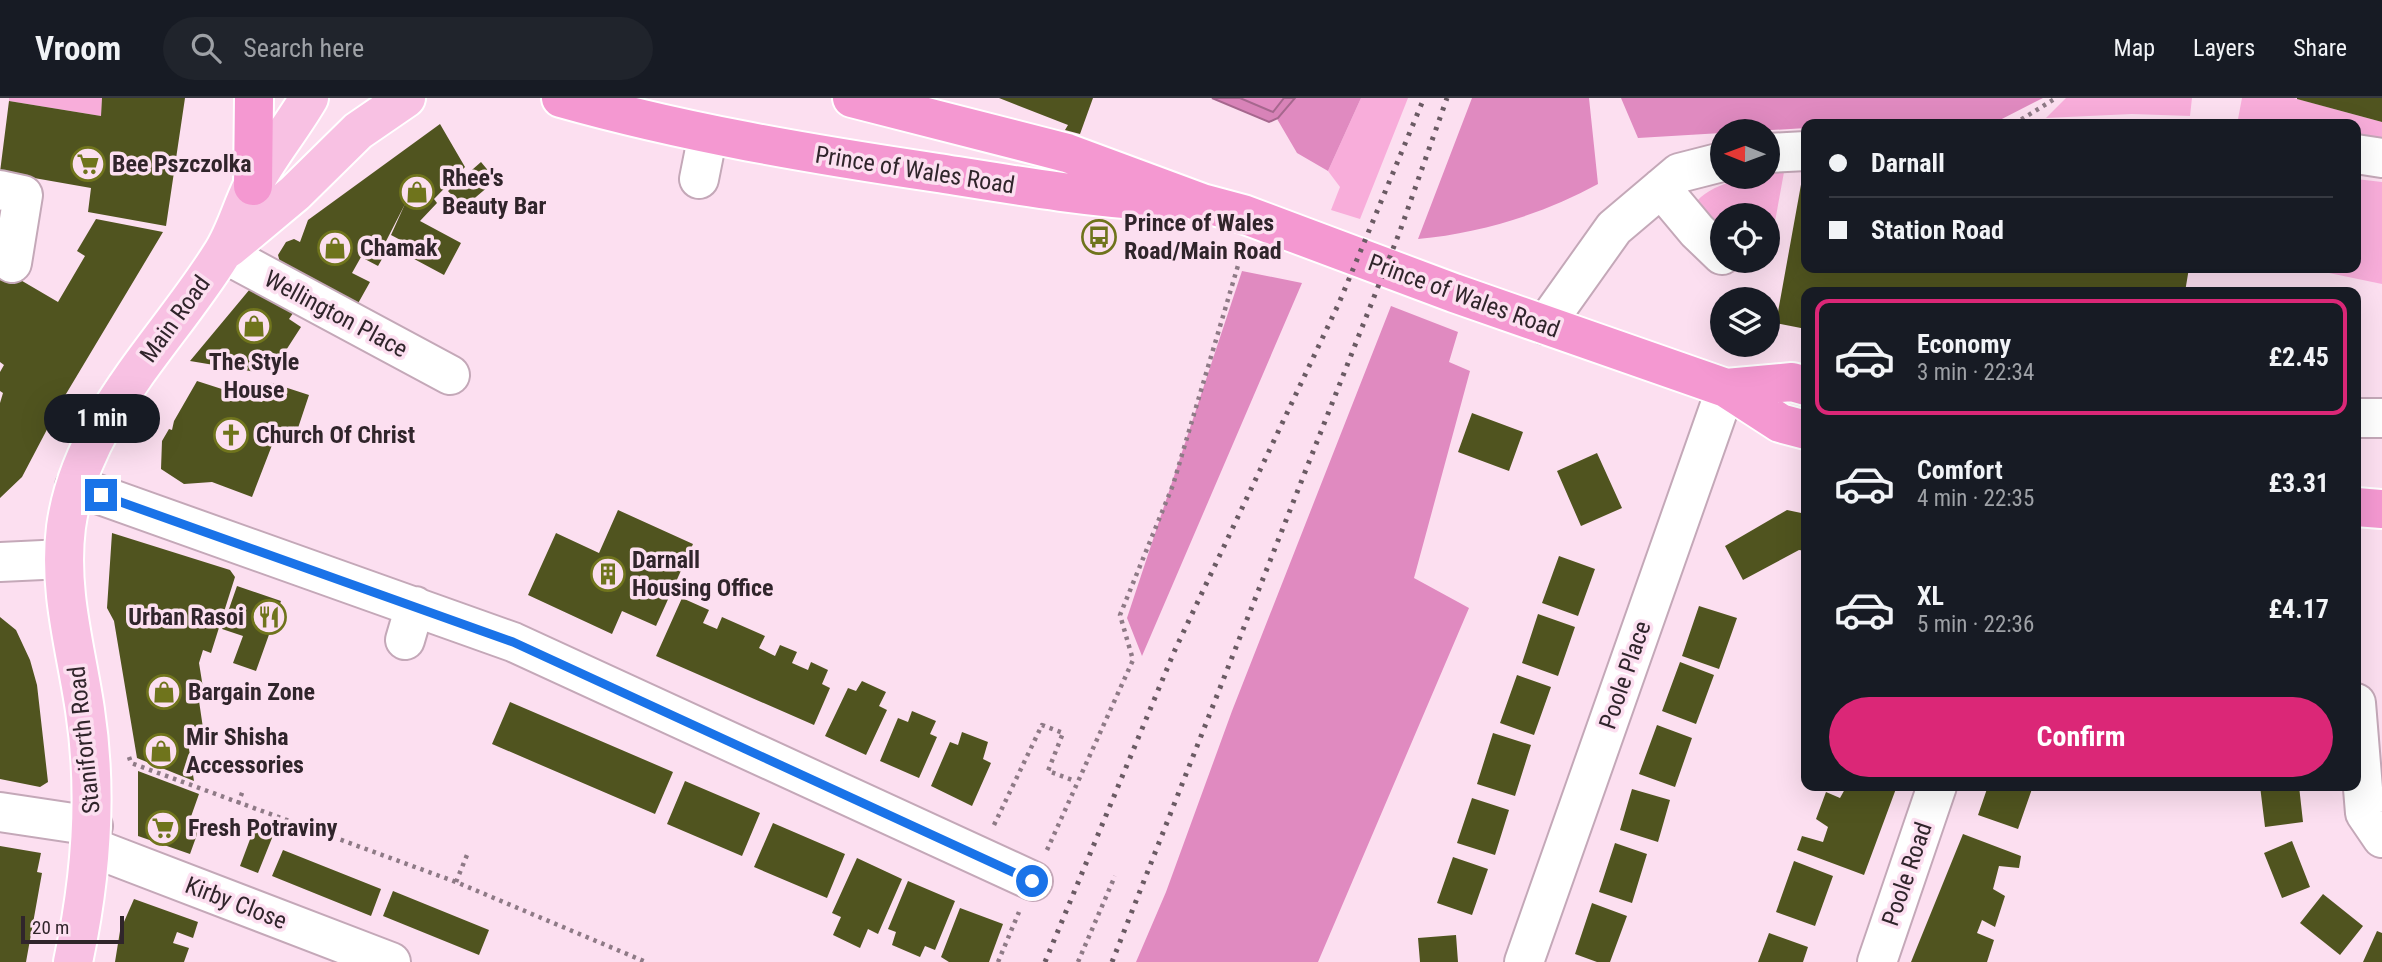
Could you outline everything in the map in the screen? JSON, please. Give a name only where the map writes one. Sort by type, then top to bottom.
[{"type":"highway","points":[[253,186],[254,98]]},
{"type":"highway","name":"Prince of Wales Road","points":[[561,98],[620,108],[708,134],[771,148],[1106,199],[1202,203]]},
{"type":"highway","points":[[620,108],[653,116],[686,98]]},
{"type":"highway","name":"Prince of Wales Road","points":[[852,98],[1067,153],[1726,388],[1780,423],[1801,429]]},
{"type":"highway","name":"Prince of Wales Road","points":[[1726,388],[1792,382],[1801,385]]},
{"type":"highway","points":[[2361,507],[2382,509]]},
{"type":"main road","name":"Main Road","points":[[64,559],[66,527],[75,486],[97,434],[127,384],[223,253],[253,186],[309,98]]},
{"type":"main road","name":"Main Road","points":[[223,253],[295,193],[358,131],[406,98]]},
{"type":"main road","name":"Staniforth Road","points":[[64,559],[64,592],[90,749],[92,837],[72,962]]},
{"type":"street","points":[[699,179],[708,134]]},
{"type":"street","points":[[1780,152],[1801,150]]},
{"type":"street","points":[[2361,155],[2382,158]]},
{"type":"street","points":[[1545,325],[1614,228],[1679,173],[1710,165]]},
{"type":"street","points":[[1661,188],[1710,243]]},
{"type":"street","points":[[0,190],[23,195],[12,263]]},
{"type":"street","name":"Wellington Place","points":[[223,253],[450,375]]},
{"type":"street","name":"Poole Place","points":[[1524,962],[1726,388]]},
{"type":"street","points":[[2361,418],[2382,418]]},
{"type":"street","points":[[75,486],[410,623],[513,642],[1032,881]]},
{"type":"street","points":[[0,562],[64,559]]},
{"type":"street","points":[[2361,764],[2365,813],[2382,838]]},
{"type":"street","name":"Poole Road","points":[[1877,962],[1935,791]]},
{"type":"street","name":"Kirby Close","points":[[0,812],[92,837],[384,961]]},
{"type":"path","points":[[2022,119],[2056,98]]},
{"type":"path","points":[[998,962],[1133,660],[1120,615],[1173,485],[1252,218]]},
{"type":"path","points":[[978,858],[1042,725],[1063,733],[1048,771],[1075,781]]},
{"type":"path","points":[[128,754],[131,764],[456,882],[646,962]]},
{"type":"path","points":[[238,804],[243,790]]},
{"type":"path","points":[[456,882],[467,855]]},
{"type":"path","points":[[1078,962],[1115,876]]},
{"type":"shaded area","points":[[9,98],[102,98],[101,116],[9,101]]},
{"type":"shaded area","points":[[1212,98],[1240,98],[1273,112],[1284,98],[1295,98],[1278,118],[1269,122]]},
{"type":"shaded area","points":[[1240,98],[1361,98],[1328,171],[1297,153],[1273,112]]},
{"type":"shaded area","points":[[1361,98],[1408,98],[1360,219],[1331,210],[1340,187],[1328,171]]},
{"type":"shaded area","points":[[1472,98],[1589,98],[1598,184],[1556,204],[1511,220],[1465,232],[1418,239]]},
{"type":"shaded area","points":[[1621,98],[2043,98],[2002,119],[1801,119],[1801,128],[1780,130],[1780,119],[1710,119],[1710,134],[1638,138]]},
{"type":"shaded area","points":[[2066,98],[2192,98],[2190,116],[2132,114],[2046,118]]},
{"type":"shaded area","points":[[2242,98],[2294,98],[2382,122],[2382,142],[2361,138],[2361,119],[2238,119]]},
{"type":"shaded area","points":[[1784,172],[1778,203],[1710,203],[1710,218],[1697,201],[1714,189],[1780,189],[1780,173]]},
{"type":"shaded area","points":[[2361,180],[2382,182],[2382,284],[2329,273],[2361,273]]},
{"type":"shaded area","points":[[1242,271],[1302,283],[1142,656],[1127,618]]},
{"type":"shaded area","points":[[1391,306],[1458,332],[1449,362],[1470,371],[1414,578],[1469,608],[1318,962],[1136,962],[1166,892],[1232,711]]},
{"type":"building","name":"Bee Pszczolka","points":[[102,98],[185,98],[166,226],[88,212],[91,188],[0,172],[9,101],[101,116]]},
{"type":"building","points":[[999,98],[1093,98],[1080,134],[1065,130],[1068,125]]},
{"type":"building","points":[[2382,98],[2382,122],[2297,99]]},
{"type":"building","points":[[440,124],[465,167],[434,199],[437,203],[420,221],[461,243],[444,275],[403,253],[408,244],[391,235],[405,204],[382,249],[386,252],[378,266],[361,257],[352,273],[370,282],[356,307],[281,266],[278,255],[286,242],[294,239],[300,242],[308,220]]},
{"type":"building","points":[[481,162],[496,180],[463,208],[448,191]]},
{"type":"building","points":[[1801,185],[1801,273],[2188,273],[2186,287],[1801,287],[1801,328],[1780,324],[1780,301]]},
{"type":"building","points":[[96,219],[163,232],[63,399],[22,477],[0,498],[0,403],[3,393],[0,391],[0,372],[4,365],[0,362],[0,268],[58,302],[85,256],[77,251]]},
{"type":"building","points":[[250,289],[298,306],[289,319],[301,327],[281,358],[270,351],[256,372],[190,361]]},
{"type":"building","name":"Church Of Christ","points":[[197,381],[262,402],[269,382],[309,395],[292,446],[274,440],[252,497],[212,482],[184,484],[161,469],[162,441],[169,429],[172,430],[174,421]]},
{"type":"building","points":[[1472,413],[1523,432],[1509,471],[1458,452]]},
{"type":"building","points":[[1597,453],[1622,508],[1581,526],[1557,471]]},
{"type":"building","name":"Darnall Housing Office","points":[[618,510],[693,544],[656,626],[622,611],[612,634],[528,595],[556,533],[599,553]]},
{"type":"building","points":[[1787,510],[1801,513],[1801,550],[1743,580],[1725,546]]},
{"type":"building","points":[[112,533],[230,570],[235,577],[211,653],[203,650],[199,663],[205,700],[199,701],[203,728],[186,730],[194,781],[137,758],[114,621],[107,608]]},
{"type":"building","points":[[1559,556],[1595,569],[1578,616],[1542,603]]},
{"type":"building","points":[[237,586],[281,601],[256,671],[233,663],[243,636],[222,629]]},
{"type":"building","points":[[682,598],[709,610],[703,623],[717,629],[722,617],[765,636],[759,648],[775,656],[780,645],[797,652],[792,663],[808,670],[811,662],[828,670],[822,684],[830,688],[814,725],[656,656]]},
{"type":"building","points":[[1699,606],[1737,618],[1719,669],[1682,656]]},
{"type":"building","points":[[1538,614],[1575,627],[1558,676],[1522,663]]},
{"type":"building","points":[[0,617],[16,630],[30,660],[37,685],[48,782],[40,787],[0,779]]},
{"type":"building","points":[[1680,662],[1714,675],[1696,724],[1662,711]]},
{"type":"building","points":[[1517,675],[1551,687],[1534,735],[1500,723]]},
{"type":"building","points":[[862,681],[886,692],[879,706],[887,710],[866,755],[825,736],[848,688],[856,691]]},
{"type":"building","points":[[510,702],[673,772],[655,814],[492,744]]},
{"type":"building","points":[[912,711],[936,721],[930,734],[937,737],[919,778],[880,761],[898,718],[908,722]]},
{"type":"building","points":[[1657,725],[1692,738],[1675,787],[1639,774]]},
{"type":"building","points":[[962,732],[988,742],[983,759],[991,763],[972,806],[931,786],[950,742],[958,745]]},
{"type":"building","points":[[1493,733],[1531,745],[1515,796],[1477,784]]},
{"type":"building","points":[[138,771],[199,794],[188,825],[199,829],[190,854],[138,836]]},
{"type":"building","points":[[685,781],[760,813],[742,856],[667,824]]},
{"type":"building","points":[[1632,789],[1670,800],[1658,842],[1620,830]]},
{"type":"building","points":[[1844,791],[1895,791],[1864,875],[1797,850],[1802,836],[1823,842],[1828,827],[1816,819],[1826,792],[1840,798]]},
{"type":"building","points":[[1986,791],[2031,791],[2018,829],[1978,815]]},
{"type":"building","points":[[2261,791],[2300,791],[2303,822],[2265,827]]},
{"type":"building","points":[[1472,798],[1509,810],[1495,855],[1457,843]]},
{"type":"building","points":[[773,823],[845,854],[827,898],[754,867]]},
{"type":"building","points":[[255,826],[274,833],[258,873],[240,866]]},
{"type":"building","points":[[1963,834],[2021,856],[2019,868],[1999,866],[1993,889],[2005,896],[1995,927],[1982,920],[1977,933],[1994,940],[1987,962],[1911,962]]},
{"type":"building","points":[[2292,841],[2310,887],[2282,898],[2264,853]]},
{"type":"building","points":[[1615,843],[1647,854],[1632,903],[1599,892]]},
{"type":"building","points":[[0,846],[41,853],[37,872],[42,873],[26,962],[0,962]]},
{"type":"building","points":[[283,850],[381,889],[371,916],[272,876]]},
{"type":"building","points":[[1453,857],[1488,869],[1472,915],[1437,903]]},
{"type":"building","points":[[857,858],[902,879],[878,934],[868,929],[860,948],[833,935],[841,917],[832,913]]},
{"type":"building","points":[[1794,861],[1833,876],[1815,926],[1776,912]]},
{"type":"building","points":[[908,881],[955,901],[935,950],[925,946],[920,957],[892,945],[896,932],[888,929]]},
{"type":"building","points":[[393,891],[489,930],[479,955],[383,916]]},
{"type":"building","points":[[2323,894],[2363,926],[2340,955],[2300,923]]},
{"type":"building","points":[[134,899],[198,922],[193,938],[177,932],[173,943],[189,948],[184,962],[115,962],[120,931]]},
{"type":"building","points":[[1592,903],[1627,916],[1610,962],[1597,962],[1575,954]]},
{"type":"building","points":[[960,908],[1003,924],[989,962],[949,962],[941,957]]},
{"type":"building","points":[[2377,931],[2382,933],[2382,962],[2363,962]]},
{"type":"building","points":[[1769,933],[1808,947],[1803,962],[1758,962]]},
{"type":"building","points":[[1456,935],[1458,962],[1420,962],[1418,938]]},
{"type":"railway","points":[[1045,962],[1174,652],[1339,303],[1424,98]]},
{"type":"railway","points":[[1112,962],[1400,231],[1447,98]]},
{"type":"place","name":"Bee Pszczolka","points":[[88,164]]},
{"type":"place","name":"Rhee's Beauty Bar","points":[[417,192]]},
{"type":"place","name":"Prince of Wales Road/Main Road","points":[[1099,237]]},
{"type":"place","name":"Chamak","points":[[335,248]]},
{"type":"place","name":"The Style House","points":[[254,326]]},
{"type":"place","name":"Church Of Christ","points":[[231,435]]},
{"type":"place","name":"Darnall Housing Office","points":[[608,574]]},
{"type":"place","name":"Urban Rasoi","points":[[269,617]]},
{"type":"place","name":"Bargain Zone","points":[[164,692]]},
{"type":"place","name":"Mir Shisha Accessories","points":[[161,751]]},
{"type":"place","name":"Fresh Potraviny","points":[[163,828]]},
{"type":"route","points":[[101,495],[513,642],[1032,881]]}]
